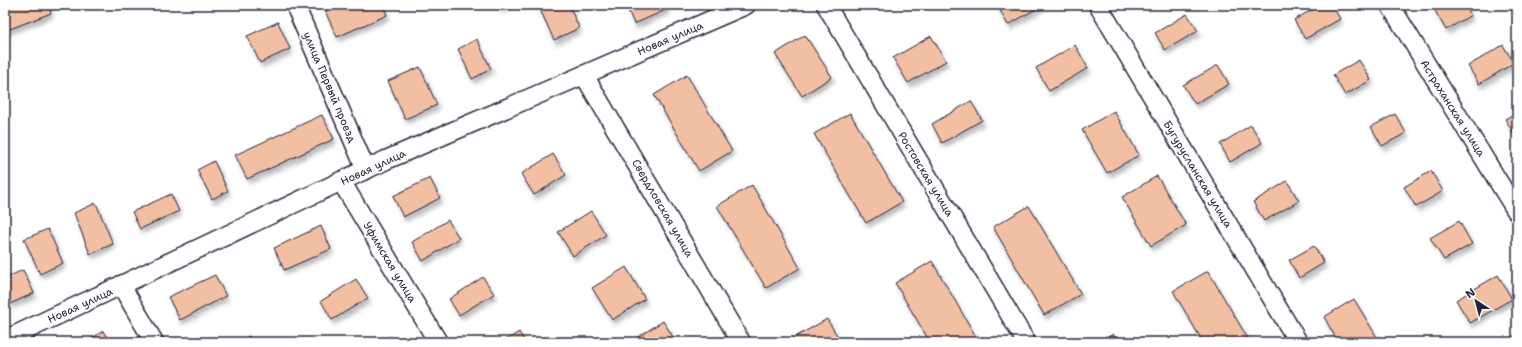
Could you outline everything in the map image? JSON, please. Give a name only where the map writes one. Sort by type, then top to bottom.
[{"type":"street","name":"улица Первый проезд","points":[[295,5],[366,170]]},
{"type":"street","name":"Новая улица","points":[[5,340],[341,181],[746,5]]},
{"type":"street","name":"Ростовская улица","points":[[826,5],[1026,342]]},
{"type":"street","name":"Бугурусланская улица","points":[[1098,5],[1298,342]]},
{"type":"street","name":"Астраханская улица","points":[[1390,5],[1517,212]]},
{"type":"street","name":"Свердловская улица","points":[[584,75],[741,342]]},
{"type":"street","name":"Уфимская улица","points":[[341,181],[438,342]]},
{"type":"street","points":[[121,285],[154,342]]},
{"type":"building","points":[[5,5],[48,5],[51,13],[5,31]]},
{"type":"building","points":[[339,5],[383,5],[387,15],[337,37],[325,11]]},
{"type":"building","points":[[497,5],[507,5],[499,9]]},
{"type":"building","points":[[538,5],[569,5],[579,28],[554,40]]},
{"type":"building","points":[[626,5],[666,5],[668,9],[634,24]]},
{"type":"building","points":[[997,5],[1043,5],[1008,25]]},
{"type":"building","points":[[1320,5],[1332,5],[1340,19],[1305,39],[1294,20]]},
{"type":"building","points":[[1441,5],[1465,5],[1471,15],[1446,30],[1434,9]]},
{"type":"building","points":[[1187,14],[1198,31],[1165,50],[1155,33]]},
{"type":"building","points":[[278,22],[290,49],[260,63],[247,36]]},
{"type":"building","points":[[805,35],[832,77],[802,96],[775,54]]},
{"type":"building","points":[[931,36],[946,61],[908,83],[893,58]]},
{"type":"building","points":[[477,39],[491,69],[472,79],[458,49]]},
{"type":"building","points":[[1075,45],[1088,68],[1049,91],[1036,68]]},
{"type":"building","points":[[1503,45],[1514,63],[1479,84],[1468,66]]},
{"type":"building","points":[[1359,60],[1371,80],[1345,95],[1333,75]]},
{"type":"building","points":[[1218,65],[1229,84],[1195,104],[1183,85]]},
{"type":"building","points":[[420,67],[437,105],[405,119],[388,81]]},
{"type":"building","points":[[687,75],[732,151],[699,171],[654,95]]},
{"type":"building","points":[[971,101],[982,120],[942,143],[932,124]]},
{"type":"building","points":[[1114,111],[1139,155],[1107,173],[1082,130]]},
{"type":"building","points":[[1517,112],[1517,136],[1516,137],[1505,119]]},
{"type":"building","points":[[850,113],[902,202],[866,223],[814,134]]},
{"type":"building","points":[[1395,114],[1406,133],[1382,146],[1371,127]]},
{"type":"building","points":[[322,115],[334,139],[247,179],[235,155]]},
{"type":"building","points":[[1251,125],[1262,143],[1230,162],[1220,144]]},
{"type":"building","points":[[553,154],[566,175],[534,195],[521,174]]},
{"type":"building","points":[[214,161],[228,191],[212,199],[197,170]]},
{"type":"building","points":[[1431,171],[1443,191],[1416,207],[1404,187]]},
{"type":"building","points":[[1157,176],[1186,225],[1151,246],[1122,197]]},
{"type":"building","points":[[430,178],[440,198],[403,217],[393,196]]},
{"type":"building","points":[[1287,181],[1299,201],[1264,221],[1253,202]]},
{"type":"building","points":[[752,185],[800,268],[766,288],[717,206]]},
{"type":"building","points":[[171,194],[179,211],[140,229],[132,212]]},
{"type":"building","points":[[96,203],[113,244],[90,254],[74,213]]},
{"type":"building","points":[[1029,206],[1081,294],[1044,315],[993,227]]},
{"type":"building","points":[[591,211],[606,235],[573,256],[558,232]]},
{"type":"building","points":[[448,220],[459,238],[423,261],[412,242]]},
{"type":"building","points":[[1459,221],[1472,244],[1444,260],[1430,238]]},
{"type":"building","points":[[321,226],[331,249],[284,270],[274,248]]},
{"type":"building","points":[[48,229],[63,263],[40,274],[24,239]]},
{"type":"building","points":[[1314,246],[1324,263],[1299,278],[1289,260]]},
{"type":"building","points":[[932,261],[979,342],[930,342],[895,283]]},
{"type":"building","points":[[626,267],[645,299],[612,320],[592,288]]},
{"type":"building","points":[[23,270],[34,293],[10,304],[5,293],[5,278]]},
{"type":"building","points":[[1208,271],[1250,342],[1203,342],[1173,291]]},
{"type":"building","points":[[215,275],[226,296],[180,320],[168,297]]},
{"type":"building","points":[[1498,275],[1512,299],[1470,323],[1456,300]]},
{"type":"building","points":[[483,277],[494,294],[459,315],[449,299]]},
{"type":"building","points":[[356,279],[368,298],[332,320],[321,301]]},
{"type":"building","points":[[1354,299],[1378,339],[1373,342],[1338,342],[1324,317]]},
{"type":"building","points":[[827,319],[841,342],[792,342],[790,340]]},
{"type":"building","points":[[663,321],[675,340],[672,342],[630,342]]},
{"type":"building","points":[[103,331],[110,342],[86,342]]},
{"type":"building","points":[[519,332],[525,342],[503,342]]},
{"type":"building","points":[[1113,334],[1117,342],[1100,342]]},
{"type":"building","points":[[1517,334],[1517,342],[1504,342]]},
{"type":"building","points":[[249,336],[253,342],[240,342]]},
{"type":"building","points":[[390,336],[394,342],[380,342]]}]
